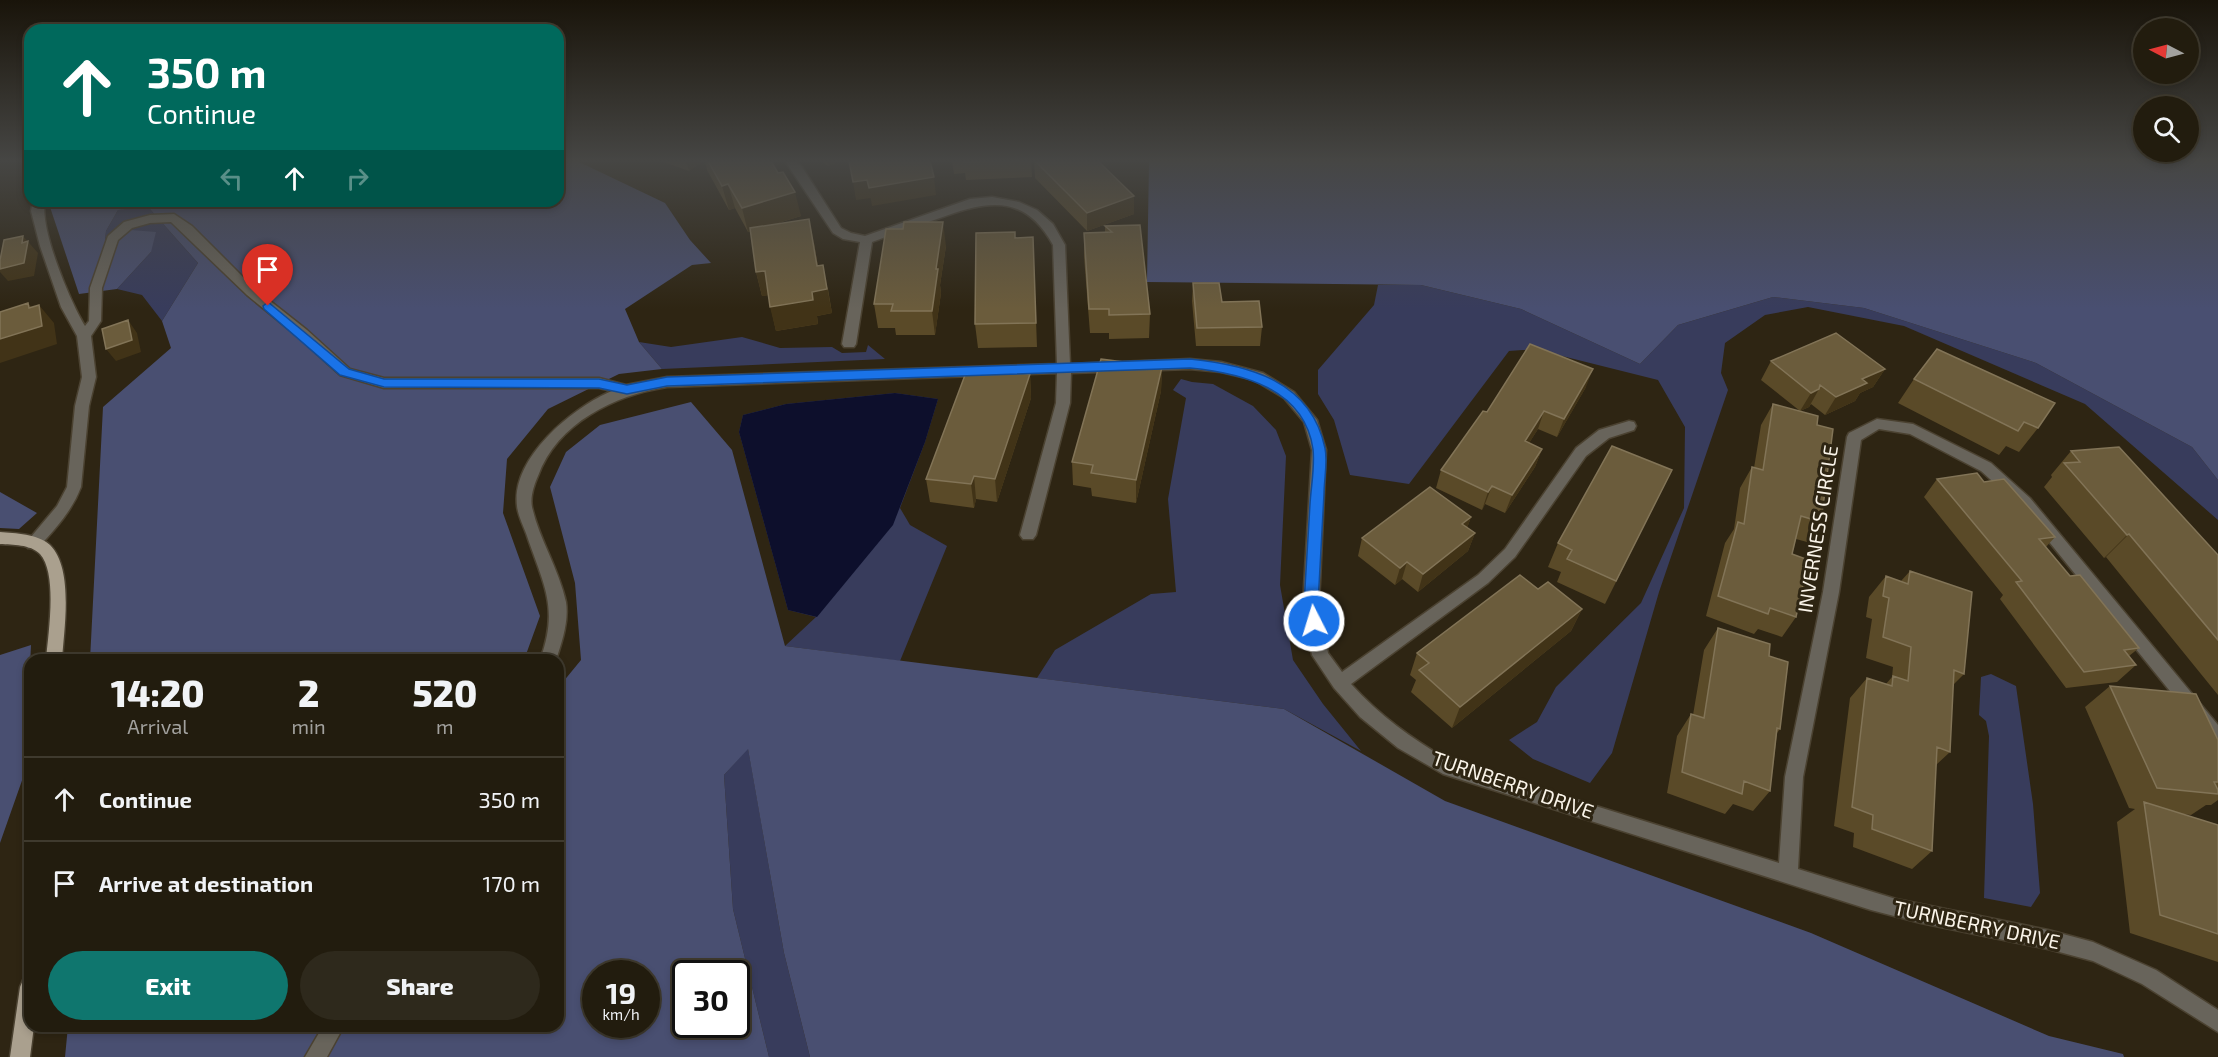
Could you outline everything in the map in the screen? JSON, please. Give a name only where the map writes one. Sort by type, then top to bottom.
[{"type":"main road","points":[[0,538],[33,544],[45,551],[55,569],[57,599],[54,654]]},
{"type":"main road","points":[[20,1057],[24,1029]]},
{"type":"street","points":[[33,544],[65,508],[74,487],[82,406],[89,377],[84,336],[67,307],[46,246],[38,210]]},
{"type":"street","points":[[824,210],[837,230],[847,236],[866,240],[949,210]]},
{"type":"street","points":[[1028,210],[1049,227],[1059,245],[1064,368],[1060,417],[1028,535]]},
{"type":"street","points":[[84,336],[95,321],[96,288],[112,239],[128,225],[150,219],[174,218],[251,292],[302,333],[345,372],[384,383],[599,384],[627,390]]},
{"type":"street","points":[[849,344],[866,240]]},
{"type":"street","name":"TURNBERRY DRIVE","points":[[550,654],[556,638],[558,603],[524,505],[524,488],[529,473],[542,451],[562,431],[583,414],[627,390],[667,382],[1190,364],[1221,367],[1258,376],[1289,395],[1310,420],[1319,450],[1311,604],[1320,655],[1340,683],[1366,712],[1396,737],[1443,766],[1913,913],[2073,946],[2120,963],[2160,983],[2218,1022]]},
{"type":"street","name":"INVERNESS CIRCLE","points":[[1788,874],[1794,777],[1831,592],[1854,437],[1877,424],[1913,429],[1986,467],[2006,483],[2025,502],[2218,738]]},
{"type":"street","points":[[1340,683],[1483,579],[1510,553],[1581,452],[1604,434],[1629,426]]},
{"type":"street","points":[[315,1057],[330,1032]]},
{"type":"shaded area","points":[[51,210],[118,210],[106,231],[105,241],[131,230],[156,232],[151,252],[117,289],[79,294]]},
{"type":"shaded area","points":[[118,210],[151,210],[198,263],[162,321],[142,295],[117,289],[151,252],[105,242],[106,231]]},
{"type":"shaded area","points":[[151,210],[670,210],[690,240],[711,263],[692,265],[625,309],[639,342],[662,369],[619,374],[548,409],[507,459],[503,513],[540,616],[526,654],[90,654],[103,407],[171,348],[162,321],[198,263]]},
{"type":"shaded area","points":[[1148,210],[2218,210],[2218,480],[2192,447],[2036,363],[1864,308],[1773,297],[1678,325],[1640,364],[1521,309],[1421,285],[1147,282]]},
{"type":"shaded area","points":[[1378,285],[1421,285],[1521,309],[1640,364],[1678,325],[1773,297],[1864,308],[2036,363],[2192,447],[2218,480],[2218,520],[2085,404],[1904,326],[1808,307],[1765,315],[1725,343],[1721,373],[1728,390],[1659,592],[1612,753],[1590,783],[1533,759],[1509,740],[1537,722],[1556,687],[1641,603],[1684,508],[1685,427],[1658,380],[1534,349],[1509,351],[1409,484],[1350,475],[1334,420],[1318,394],[1318,370],[1374,305]]},
{"type":"shaded area","points":[[742,337],[780,348],[832,347],[842,353],[866,352],[868,345],[885,359],[662,369],[639,342],[671,347]]},
{"type":"shaded area","points":[[1181,379],[1213,384],[1253,406],[1276,430],[1286,456],[1280,585],[1293,660],[1323,704],[1361,751],[1284,709],[1037,678],[1055,650],[1151,594],[1176,592],[1168,499],[1186,398],[1173,390]]},
{"type":"shaded area","points":[[895,393],[938,399],[925,442],[900,508],[910,525],[947,546],[900,661],[785,646],[816,617],[788,610],[739,432],[743,415],[786,404]]},
{"type":"shaded area","points":[[895,393],[938,399],[925,442],[893,525],[817,617],[788,610],[739,432],[743,415],[786,404]]},
{"type":"shaded area","points":[[691,402],[732,450],[785,646],[1284,709],[1445,801],[1811,933],[2049,1036],[2123,1054],[2124,1057],[810,1057],[784,953],[748,749],[724,775],[733,909],[745,960],[672,960],[672,1038],[750,1038],[750,979],[769,1057],[65,1057],[67,1032],[564,1032],[564,681],[581,660],[575,583],[550,487],[566,452],[600,425]]},
{"type":"shaded area","points":[[0,492],[37,513],[19,529],[0,528]]},
{"type":"shaded area","points":[[31,645],[31,654],[24,654],[24,775],[0,843],[0,655]]},
{"type":"shaded area","points":[[1991,674],[2016,686],[2033,804],[2040,893],[2031,907],[1984,898],[1989,736],[1986,721],[1979,715],[1981,677]]},
{"type":"shaded area","points":[[748,748],[784,953],[810,1057],[769,1057],[750,979],[750,960],[745,960],[733,909],[724,775]]},
{"type":"building","points":[[809,219],[817,266],[823,265],[827,289],[812,292],[813,300],[770,307],[765,271],[756,272],[750,228]]},
{"type":"building","points":[[904,222],[943,222],[932,311],[891,311],[893,304],[874,304],[886,229],[903,229]]},
{"type":"building","points":[[1140,225],[1150,314],[1109,315],[1109,309],[1089,309],[1084,233],[1112,232],[1105,226]]},
{"type":"building","points":[[1015,232],[1015,238],[1033,237],[1036,323],[975,324],[976,233]]},
{"type":"building","points":[[23,236],[22,243],[28,241],[24,263],[0,269],[4,240]]},
{"type":"building","points":[[1193,283],[1219,283],[1222,302],[1259,301],[1262,327],[1197,328]]},
{"type":"building","points":[[28,303],[29,308],[39,305],[42,326],[0,339],[0,312]]},
{"type":"building","points":[[128,320],[132,340],[106,349],[102,329]]},
{"type":"building","points":[[1836,333],[1885,369],[1862,379],[1867,383],[1836,397],[1820,385],[1819,389],[1811,393],[1771,361]]},
{"type":"building","points":[[1530,344],[1593,369],[1564,419],[1544,411],[1525,441],[1542,449],[1512,495],[1492,486],[1488,492],[1441,470],[1483,411],[1487,412]]},
{"type":"building","points":[[1937,349],[2055,403],[2038,428],[2024,422],[2018,431],[1914,379]]},
{"type":"building","points":[[1101,359],[1162,367],[1136,480],[1091,473],[1093,465],[1072,462]]},
{"type":"building","points":[[968,367],[1030,374],[995,479],[974,476],[971,484],[926,479]]},
{"type":"building","points":[[1773,404],[1818,416],[1817,425],[1833,429],[1821,522],[1801,516],[1792,554],[1814,562],[1810,581],[1804,579],[1796,617],[1770,608],[1768,614],[1718,596],[1738,522],[1744,524],[1752,467],[1763,470]]},
{"type":"building","points":[[1612,446],[1672,470],[1616,581],[1567,559],[1572,550],[1558,543]]},
{"type":"building","points":[[2119,447],[2218,555],[2218,640],[2129,534],[2127,535],[2064,463],[2080,462],[2071,451]]},
{"type":"building","points":[[1977,473],[1984,482],[2004,479],[2055,537],[2039,539],[2070,576],[2080,575],[2139,648],[2124,650],[2136,665],[2084,672],[2016,582],[2022,581],[1937,479]]},
{"type":"building","points":[[1430,487],[1471,517],[1462,524],[1475,533],[1423,574],[1407,562],[1400,568],[1362,538]]},
{"type":"building","points":[[1910,571],[1972,592],[1964,674],[1954,670],[1950,752],[1937,747],[1932,851],[1872,829],[1873,815],[1852,807],[1867,678],[1892,686],[1893,676],[1908,681],[1911,647],[1883,637],[1889,598],[1883,596],[1886,576],[1908,584]]},
{"type":"building","points":[[1520,575],[1538,589],[1548,582],[1582,609],[1460,707],[1419,670],[1429,663],[1417,653]]},
{"type":"building","points":[[1718,628],[1770,644],[1769,656],[1788,662],[1770,791],[1744,781],[1742,794],[1682,772],[1691,714],[1704,718]]},
{"type":"building","points":[[2110,686],[2196,694],[2218,740],[2218,782],[2214,782],[2218,794],[2157,788]]},
{"type":"building","points":[[2144,802],[2218,825],[2218,934],[2160,915]]},
{"type":"route","points":[[268,306],[345,372],[384,383],[599,384],[627,390],[667,382],[1190,364],[1221,367],[1258,376],[1289,395],[1310,420],[1319,450],[1311,604],[1314,621]]}]
